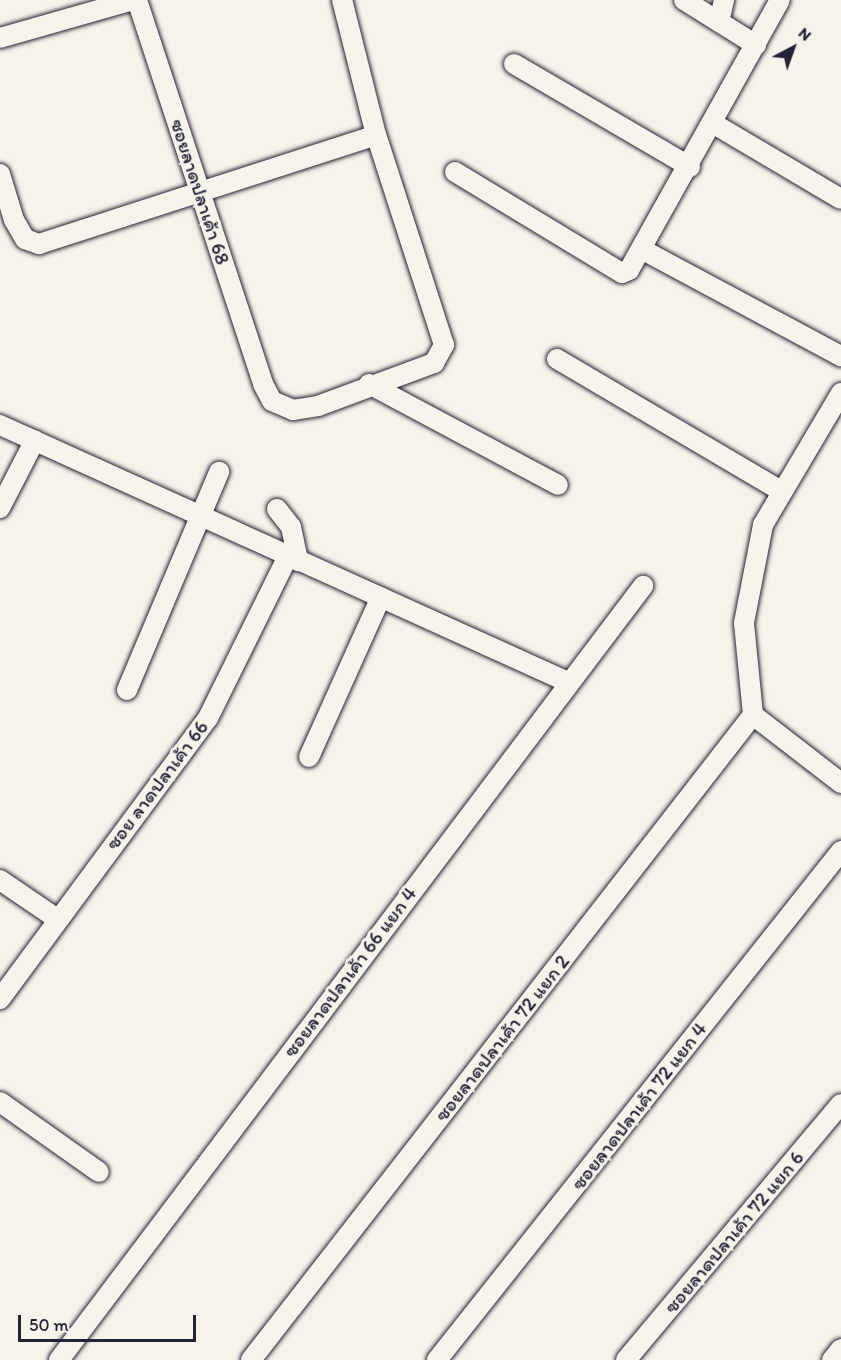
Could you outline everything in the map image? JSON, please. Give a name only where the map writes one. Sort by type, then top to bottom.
[{"type":"street","points":[[0,38],[135,0]]},
{"type":"street","name":"ซอยลาดปลาเค้า 68","points":[[135,0],[263,384],[272,401],[293,410],[318,406],[369,384]]},
{"type":"street","points":[[342,0],[376,135],[444,345],[434,363],[369,384]]},
{"type":"street","points":[[684,0],[756,45]]},
{"type":"street","points":[[719,22],[724,0]]},
{"type":"street","points":[[455,172],[622,273],[643,250],[780,0]]},
{"type":"street","points":[[514,64],[690,166]]},
{"type":"street","points":[[714,124],[841,199]]},
{"type":"street","points":[[0,174],[14,220],[25,239],[39,244],[376,135]]},
{"type":"street","points":[[643,250],[841,356]]},
{"type":"street","points":[[557,358],[779,490]]},
{"type":"street","points":[[369,384],[558,485]]},
{"type":"street","points":[[841,393],[779,490],[763,525],[744,622],[753,715],[841,783]]},
{"type":"street","points":[[0,425],[568,682]]},
{"type":"street","points":[[0,508],[35,440]]},
{"type":"street","points":[[127,690],[219,472]]},
{"type":"street","points":[[277,509],[291,527],[293,558]]},
{"type":"street","name":"ซอย ลาดปลาเค้า 66","points":[[0,999],[56,918],[208,718],[293,558]]},
{"type":"street","name":"ซอยลาดปลาเค้า 66 แยก 4","points":[[59,1360],[568,682],[643,586]]},
{"type":"street","points":[[309,757],[381,597]]},
{"type":"street","name":"ซอยลาดปลาเค้า 72 แยก 2","points":[[251,1360],[753,715]]},
{"type":"street","name":"ซอยลาดปลาเค้า 72 แยก 4","points":[[437,1360],[841,851]]},
{"type":"street","points":[[0,880],[56,918]]},
{"type":"street","points":[[0,1102],[99,1172]]},
{"type":"street","name":"ซอยลาดปลาเค้า 72 แยก 6","points":[[626,1360],[841,1104]]},
{"type":"street","points":[[832,1360],[841,1349]]}]
